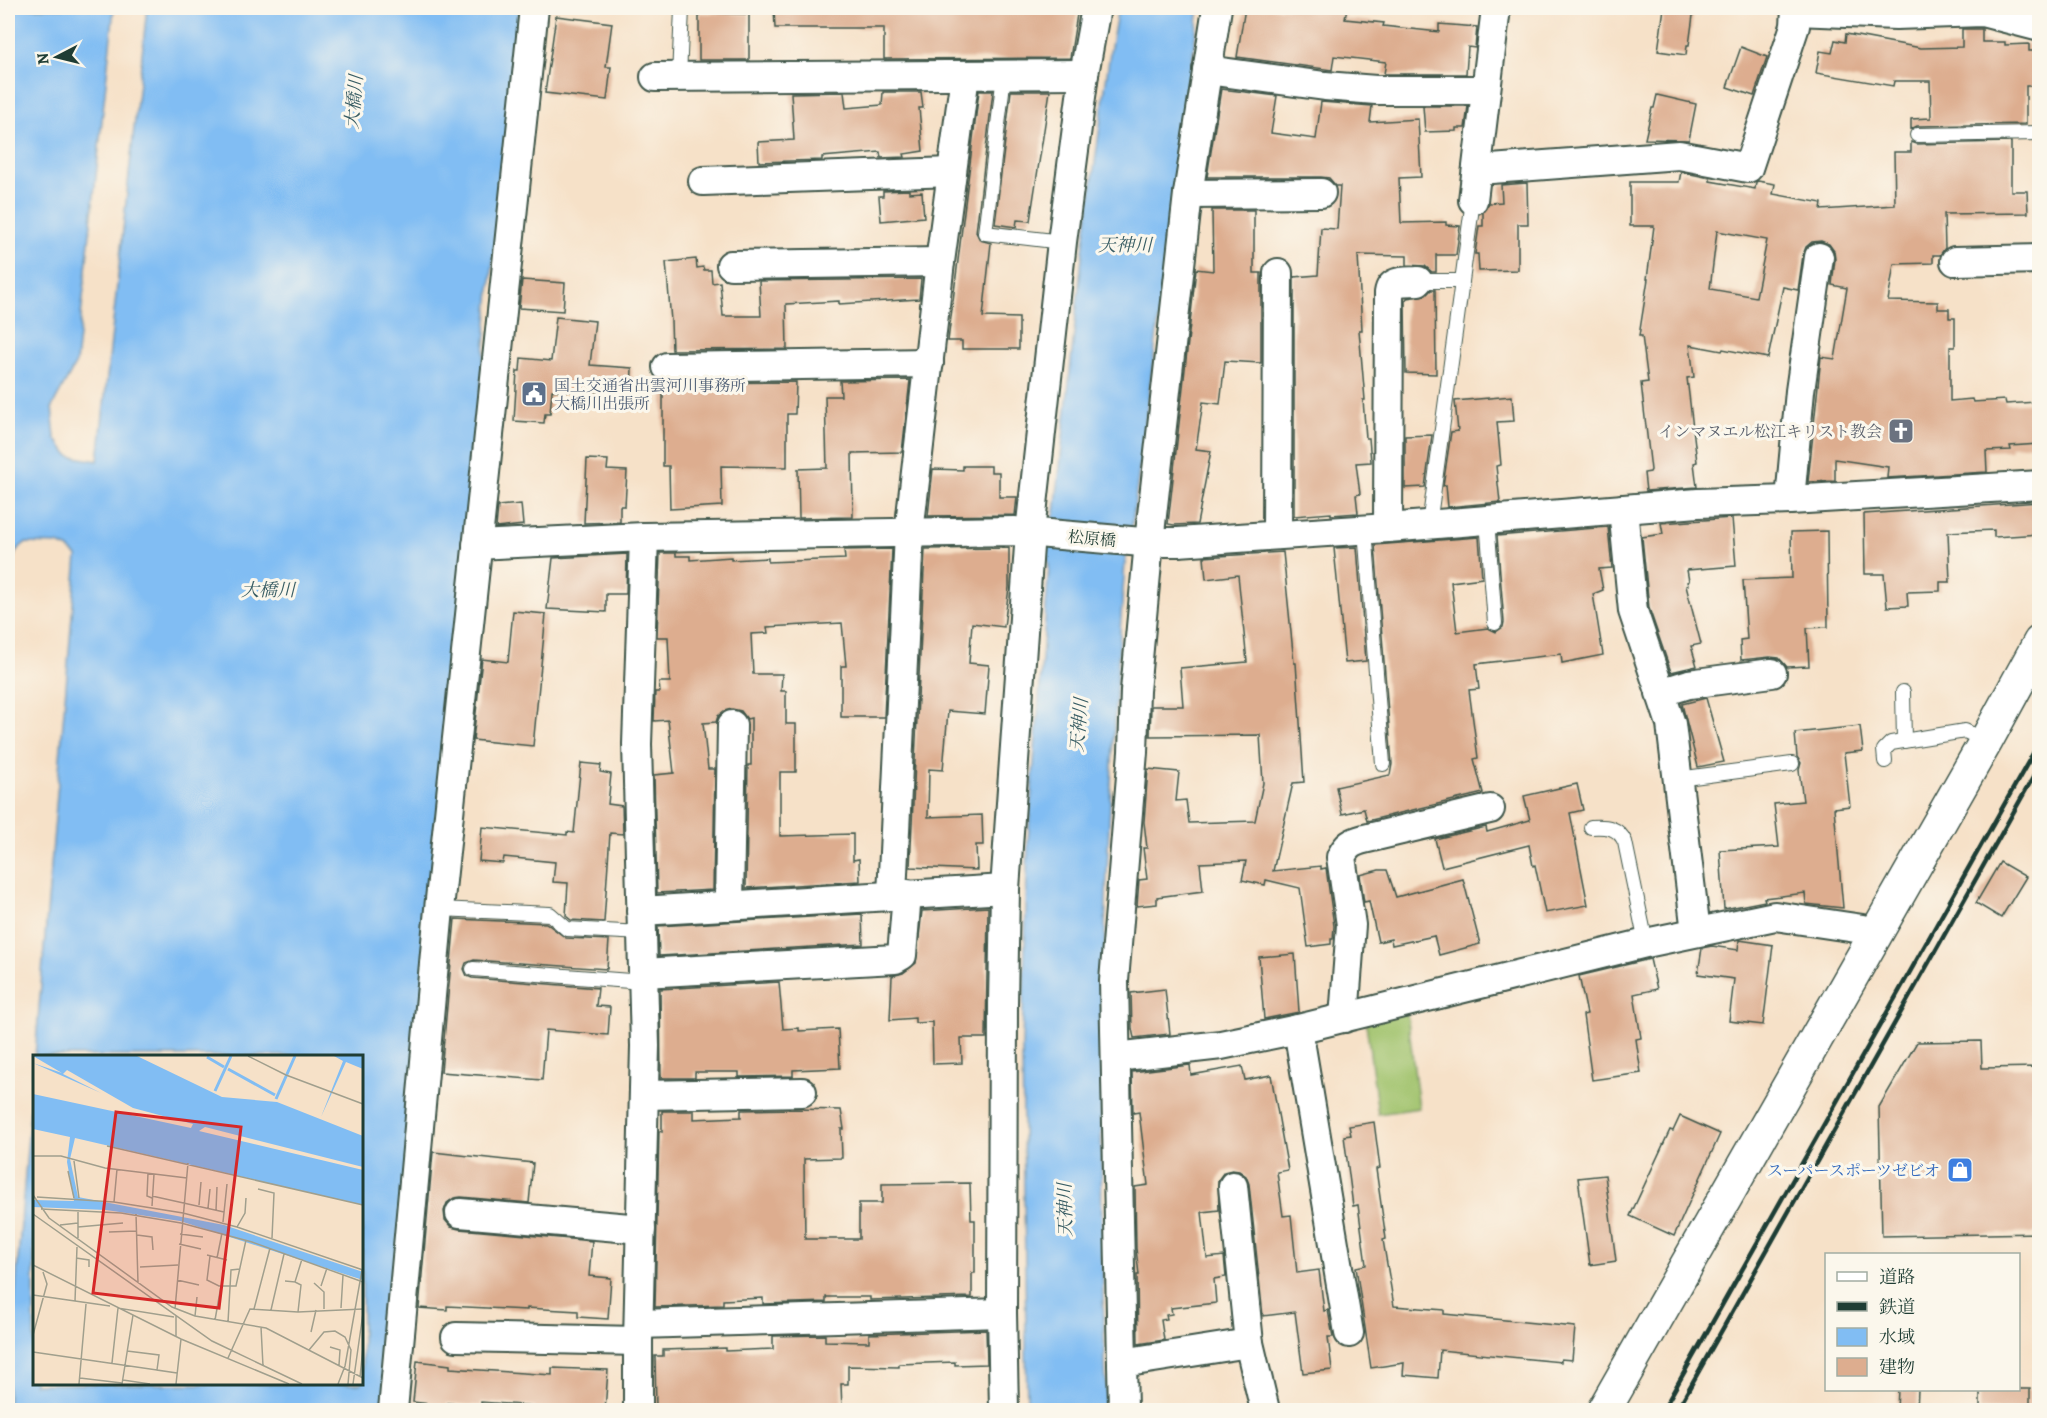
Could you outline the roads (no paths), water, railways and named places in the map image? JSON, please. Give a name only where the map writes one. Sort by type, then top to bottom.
[{"type":"street","points":[[393,1410],[439,909],[534,8]]},
{"type":"street","points":[[1004,1410],[1002,1313],[1005,889],[1062,242],[1084,74],[1096,8]]},
{"type":"street","points":[[1123,1410],[1114,981],[1133,752],[1146,542],[1188,194],[1217,8]]},
{"type":"street","points":[[1473,200],[1496,8]]},
{"type":"street","points":[[1478,170],[1679,155],[1748,168],[1795,26],[1796,9],[1896,15],[1982,12],[2040,27]]},
{"type":"street","points":[[1207,70],[1325,87],[1376,90],[1486,90]]},
{"type":"street","points":[[667,77],[1084,74]]},
{"type":"street","points":[[643,977],[895,959],[902,955],[899,895],[909,533],[940,262],[965,75]]},
{"type":"street","points":[[703,181],[952,172]]},
{"type":"street","points":[[1188,194],[1321,193]]},
{"type":"street","points":[[1790,500],[1800,391],[1819,257]]},
{"type":"street","points":[[1955,261],[2040,259]]},
{"type":"street","points":[[731,265],[940,262]]},
{"type":"street","points":[[1277,535],[1278,273]]},
{"type":"street","points":[[1376,529],[1389,293],[1395,282],[1418,281]]},
{"type":"street","points":[[667,367],[929,363]]},
{"type":"street","name":"松原橋","points":[[477,545],[644,537],[909,533],[1036,533],[1146,542],[1376,529],[1698,503],[1790,500],[2040,485]]},
{"type":"street","points":[[1623,509],[1633,611],[1671,724],[1696,932]]},
{"type":"street","points":[[638,1410],[644,1095],[637,744],[644,537]]},
{"type":"street","points":[[1604,1410],[1986,741],[2040,642]]},
{"type":"street","points":[[1660,693],[1689,684],[1772,673]]},
{"type":"street","points":[[729,906],[732,725]]},
{"type":"street","points":[[1344,1018],[1352,925],[1341,857],[1346,848],[1352,842],[1490,808]]},
{"type":"street","points":[[641,922],[729,906],[1005,889]]},
{"type":"street","points":[[1116,1057],[1221,1045],[1298,1029],[1646,943],[1775,916],[1876,931]]},
{"type":"street","points":[[1298,1029],[1349,1333]]},
{"type":"street","points":[[644,1095],[802,1092]]},
{"type":"street","points":[[1233,1186],[1249,1343],[1265,1410]]},
{"type":"street","points":[[460,1213],[641,1229]]},
{"type":"street","points":[[456,1337],[638,1333],[1002,1313]]},
{"type":"street","points":[[1122,1363],[1249,1343]]},
{"type":"lane","points":[[667,77],[682,9]]},
{"type":"lane","points":[[1004,75],[985,233],[1062,242]]},
{"type":"lane","points":[[1917,135],[2040,133]]},
{"type":"lane","points":[[1429,525],[1473,200]]},
{"type":"lane","points":[[1418,281],[1462,281]]},
{"type":"lane","points":[[1487,520],[1495,623]]},
{"type":"lane","points":[[1376,529],[1383,764]]},
{"type":"lane","points":[[1903,692],[1904,741]]},
{"type":"lane","points":[[1885,761],[1886,746],[1904,741],[1965,731],[1986,741]]},
{"type":"lane","points":[[1678,779],[1792,764]]},
{"type":"lane","points":[[1591,827],[1609,827],[1622,835],[1646,943]]},
{"type":"lane","points":[[439,909],[550,914],[567,929],[641,922]]},
{"type":"lane","points":[[473,969],[643,977]]},
{"type":"water","name":"大橋川","points":[[8,8],[114,8],[76,363],[52,407],[55,438],[69,456],[98,461],[147,8],[520,8],[490,290],[384,1410],[8,1410],[8,1383],[33,1075],[33,1385],[363,1385],[363,1055],[35,1055],[77,556],[58,544],[25,543],[17,550],[8,570]]},
{"type":"water","name":"天神川","points":[[1118,8],[1199,8],[1131,532],[1126,549],[1118,656],[1107,871],[1101,1087],[1101,1195],[1107,1410],[1027,1410],[1022,1046],[1028,841],[1049,567],[1047,555],[1040,543],[1055,513],[1082,258]]},
{"type":"railway","points":[[1663,1410],[2040,741]]},
{"type":"railway","points":[[1677,1410],[2040,765]]},
{"type":"place","name":"国土交通省出雲河川事務所 大橋川出張所","points":[[534,394]]},
{"type":"place","name":"インマヌエル松江キリスト教会","points":[[1901,431]]},
{"type":"place","name":"スーパースポーツゼビオ","points":[[1960,1170]]}]
